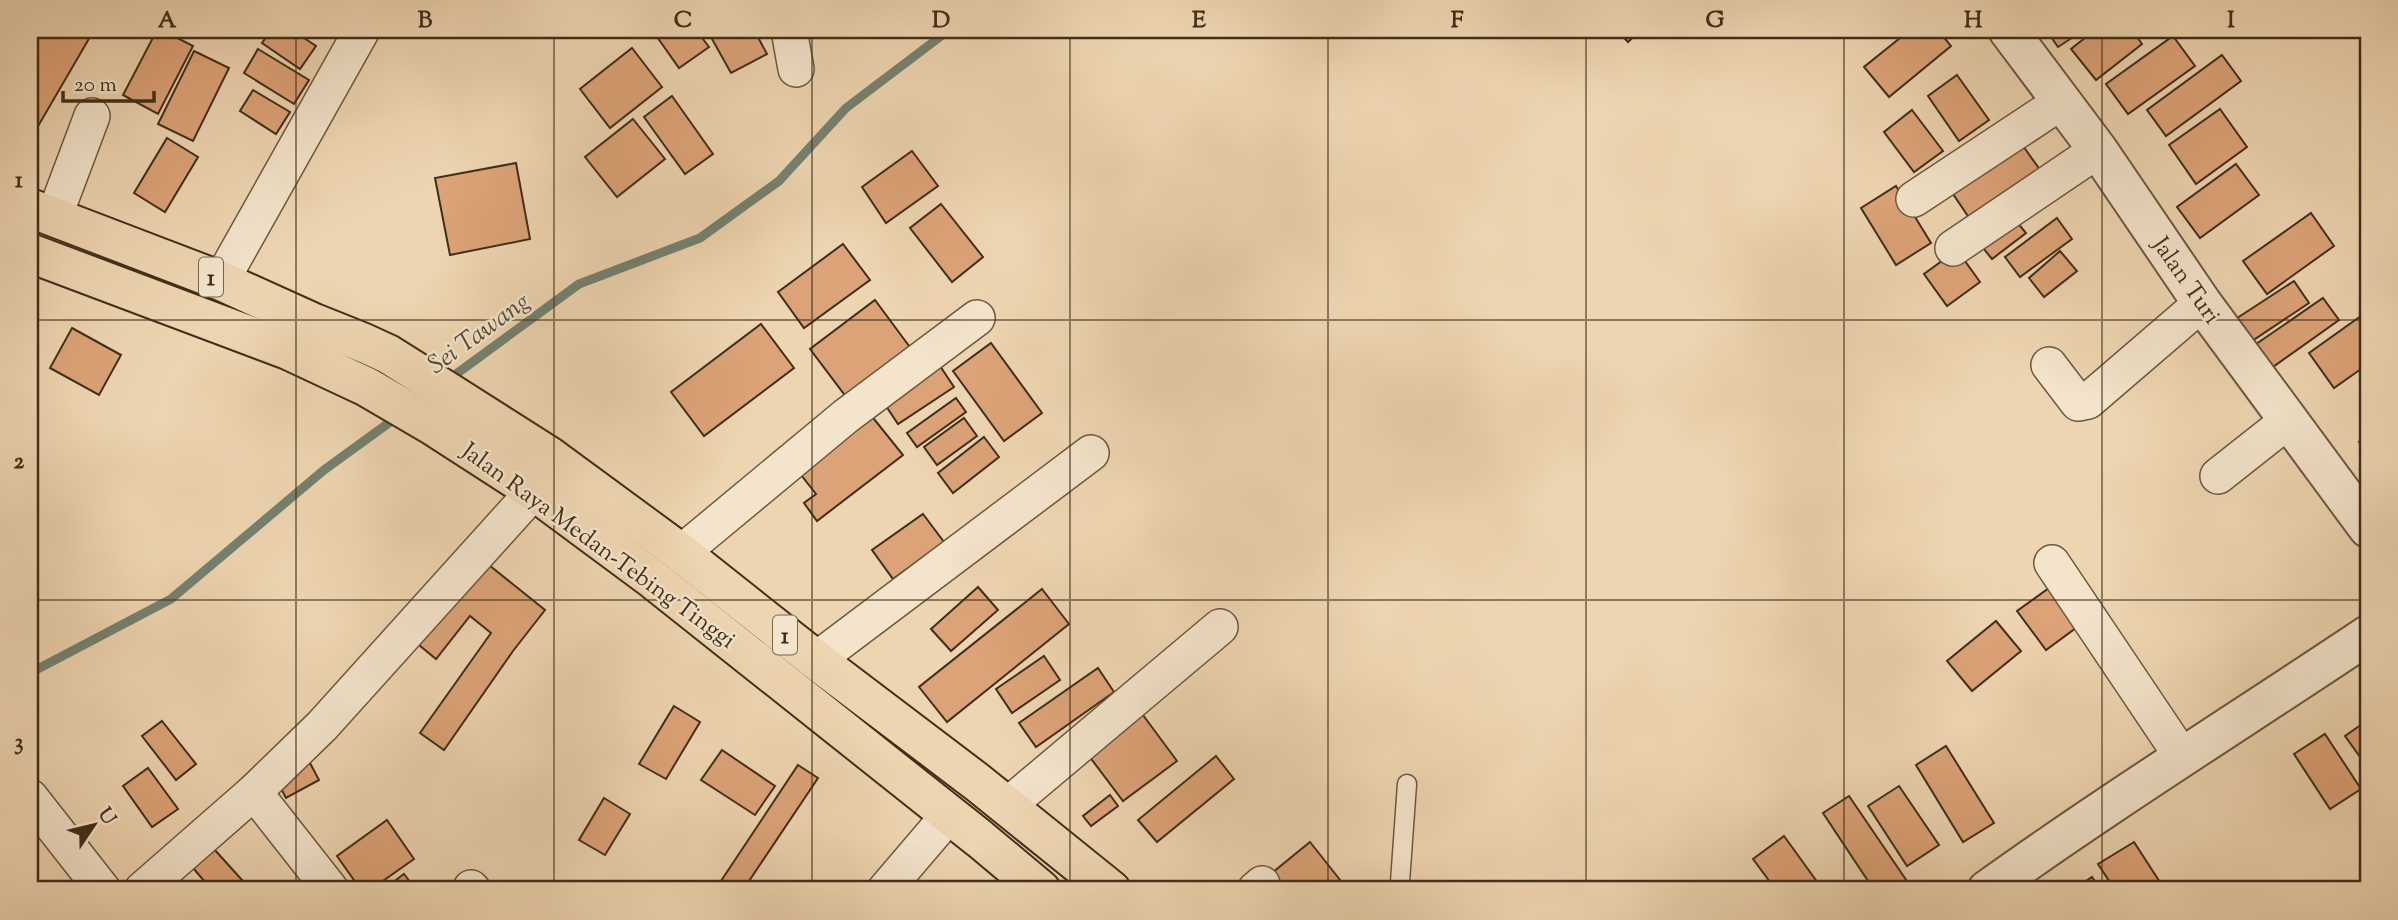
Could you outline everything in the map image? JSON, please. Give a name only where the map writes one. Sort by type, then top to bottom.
[{"type":"highway","name":"Jalan Raya Medan-Tebing Tinggi","points":[[42,213],[221,281],[388,354],[441,409],[534,491],[654,580],[1041,890]]},
{"type":"highway","name":"Jalan Raya Medan-Tebing Tinggi","points":[[30,253],[288,350],[367,387],[441,409],[549,456],[681,552],[1111,890]]},
{"type":"highway","points":[[980,839],[1007,806]]},
{"type":"street","points":[[221,281],[362,30]]},
{"type":"street","points":[[789,30],[796,69]]},
{"type":"street","name":"Jalan Turi","points":[[2008,30],[2098,150],[2202,303],[2368,528]]},
{"type":"street","points":[[1914,199],[2061,102]]},
{"type":"street","points":[[42,213],[92,116]]},
{"type":"street","points":[[1953,248],[2098,150]]},
{"type":"street","points":[[2049,365],[2078,403],[2088,401],[2202,303]]},
{"type":"street","points":[[681,552],[846,415],[977,318]]},
{"type":"street","points":[[2218,476],[2289,420]]},
{"type":"street","points":[[816,660],[1091,453]]},
{"type":"street","points":[[142,890],[254,792],[322,726],[534,491]]},
{"type":"street","points":[[2052,564],[2183,758]]},
{"type":"street","points":[[1007,806],[1220,627]]},
{"type":"street","points":[[1987,890],[2080,823],[2368,635]]},
{"type":"street","points":[[254,792],[331,890]]},
{"type":"street","points":[[30,797],[103,890]]},
{"type":"street","points":[[885,890],[949,815]]},
{"type":"lane","points":[[1397,890],[1400,882],[1406,784]]},
{"type":"building","points":[[30,30],[94,30],[37,128],[30,124]]},
{"type":"building","points":[[157,30],[193,46],[158,114],[123,95]]},
{"type":"building","points":[[271,30],[292,30],[316,46],[300,69],[262,43]]},
{"type":"building","points":[[661,30],[696,30],[709,47],[679,68],[655,34]]},
{"type":"building","points":[[707,30],[754,30],[767,54],[731,73]]},
{"type":"building","points":[[1617,30],[1641,30],[1628,42]]},
{"type":"building","points":[[1910,30],[1938,30],[1951,46],[1889,97],[1864,67]]},
{"type":"building","points":[[2046,30],[2084,30],[2058,47]]},
{"type":"building","points":[[2095,30],[2132,30],[2142,44],[2096,80],[2071,49]]},
{"type":"building","points":[[2173,36],[2195,66],[2128,114],[2106,84]]},
{"type":"building","points":[[632,48],[662,87],[610,128],[580,89]]},
{"type":"building","points":[[258,49],[309,80],[294,104],[244,73]]},
{"type":"building","points":[[194,51],[229,68],[193,141],[158,124]]},
{"type":"building","points":[[2222,55],[2241,81],[2166,136],[2147,110]]},
{"type":"building","points":[[1957,75],[1989,120],[1959,141],[1928,96]]},
{"type":"building","points":[[253,90],[290,112],[276,134],[240,111]]},
{"type":"building","points":[[672,96],[713,154],[685,174],[644,117]]},
{"type":"building","points":[[2220,109],[2247,147],[2196,184],[2169,145]]},
{"type":"building","points":[[1912,110],[1943,151],[1914,172],[1884,132]]},
{"type":"building","points":[[633,119],[665,159],[617,197],[585,157]]},
{"type":"building","points":[[167,138],[198,157],[165,212],[134,193]]},
{"type":"building","points":[[2021,143],[2045,177],[1974,225],[1951,191]]},
{"type":"building","points":[[912,151],[938,186],[886,223],[862,187]]},
{"type":"building","points":[[516,163],[530,239],[450,255],[435,178]]},
{"type":"building","points":[[2236,164],[2259,195],[2200,238],[2177,207]]},
{"type":"building","points":[[1896,186],[1931,243],[1896,265],[1861,208]]},
{"type":"building","points":[[941,204],[983,257],[952,282],[910,228]]},
{"type":"building","points":[[2311,213],[2334,246],[2267,294],[2243,261]]},
{"type":"building","points":[[2012,216],[2026,233],[1992,259],[1979,243]]},
{"type":"building","points":[[2057,218],[2072,239],[2020,277],[2005,257]]},
{"type":"building","points":[[843,244],[870,280],[804,328],[778,292]]},
{"type":"building","points":[[1957,250],[1980,282],[1947,306],[1924,274]]},
{"type":"building","points":[[2060,251],[2077,271],[2044,297],[2029,278]]},
{"type":"building","points":[[2294,281],[2309,303],[2243,347],[2228,324]]},
{"type":"building","points":[[2323,298],[2339,320],[2263,374],[2246,351]]},
{"type":"building","points":[[875,300],[912,350],[847,398],[810,349]]},
{"type":"building","points":[[2368,311],[2368,364],[2334,388],[2309,353]]},
{"type":"building","points":[[761,324],[794,368],[704,436],[671,392]]},
{"type":"building","points":[[72,328],[121,355],[99,395],[50,368]]},
{"type":"building","points":[[991,343],[1042,413],[1004,441],[953,371]]},
{"type":"building","points":[[938,363],[954,387],[898,424],[882,400]]},
{"type":"building","points":[[956,398],[966,412],[917,447],[907,433]]},
{"type":"building","points":[[866,409],[903,455],[817,521],[804,503],[816,494],[794,466]]},
{"type":"building","points":[[964,418],[977,436],[937,465],[924,447]]},
{"type":"building","points":[[2368,435],[2368,454],[2359,442]]},
{"type":"building","points":[[984,437],[999,457],[953,493],[938,473]]},
{"type":"building","points":[[923,514],[944,542],[893,579],[872,550]]},
{"type":"building","points":[[479,557],[545,610],[444,750],[420,733],[491,633],[470,616],[436,659],[413,640]]},
{"type":"building","points":[[2056,583],[2084,622],[2046,650],[2017,611]]},
{"type":"building","points":[[978,587],[998,610],[951,651],[931,629]]},
{"type":"building","points":[[1042,589],[1069,624],[947,722],[919,687]]},
{"type":"building","points":[[1996,621],[2021,651],[1972,691],[1947,661]]},
{"type":"building","points":[[1044,656],[1060,680],[1012,713],[996,689]]},
{"type":"building","points":[[1098,668],[1114,692],[1036,747],[1019,723]]},
{"type":"building","points":[[674,706],[700,722],[666,779],[639,764]]},
{"type":"building","points":[[1140,711],[1177,761],[1123,801],[1086,752]]},
{"type":"building","points":[[2368,720],[2368,768],[2345,736]]},
{"type":"building","points":[[162,721],[196,764],[176,780],[142,736]]},
{"type":"building","points":[[2325,734],[2361,789],[2330,809],[2294,754]]},
{"type":"building","points":[[1946,746],[1994,823],[1963,842],[1916,765]]},
{"type":"building","points":[[722,750],[775,786],[755,815],[701,780]]},
{"type":"building","points":[[1216,756],[1234,779],[1157,842],[1138,820]]},
{"type":"building","points":[[310,763],[319,780],[286,798],[277,781]]},
{"type":"building","points":[[798,765],[818,778],[743,890],[734,890],[721,881]]},
{"type":"building","points":[[148,768],[178,809],[152,827],[123,786]]},
{"type":"building","points":[[1899,786],[1939,845],[1907,866],[1868,806]]},
{"type":"building","points":[[1110,795],[1118,806],[1091,826],[1083,816]]},
{"type":"building","points":[[1849,796],[1913,890],[1874,890],[1823,813]]},
{"type":"building","points":[[604,798],[630,814],[605,855],[579,840]]},
{"type":"building","points":[[387,820],[414,859],[370,890],[361,890],[337,856]]},
{"type":"building","points":[[1784,836],[1823,890],[1776,890],[1753,859]]},
{"type":"building","points":[[1310,842],[1348,890],[1286,890],[1272,873]]},
{"type":"building","points":[[2134,842],[2165,890],[2115,890],[2098,864]]},
{"type":"building","points":[[214,849],[251,890],[212,890],[193,868]]},
{"type":"building","points":[[404,874],[416,890],[383,890]]},
{"type":"building","points":[[2092,877],[2101,890],[2073,890]]},
{"type":"waterway","name":"Sei Tawang","points":[[448,380],[579,284],[700,238],[779,181],[846,108],[949,30]]},
{"type":"waterway","name":"Sei Tawang","points":[[30,673],[171,599],[324,470],[397,417]]}]
